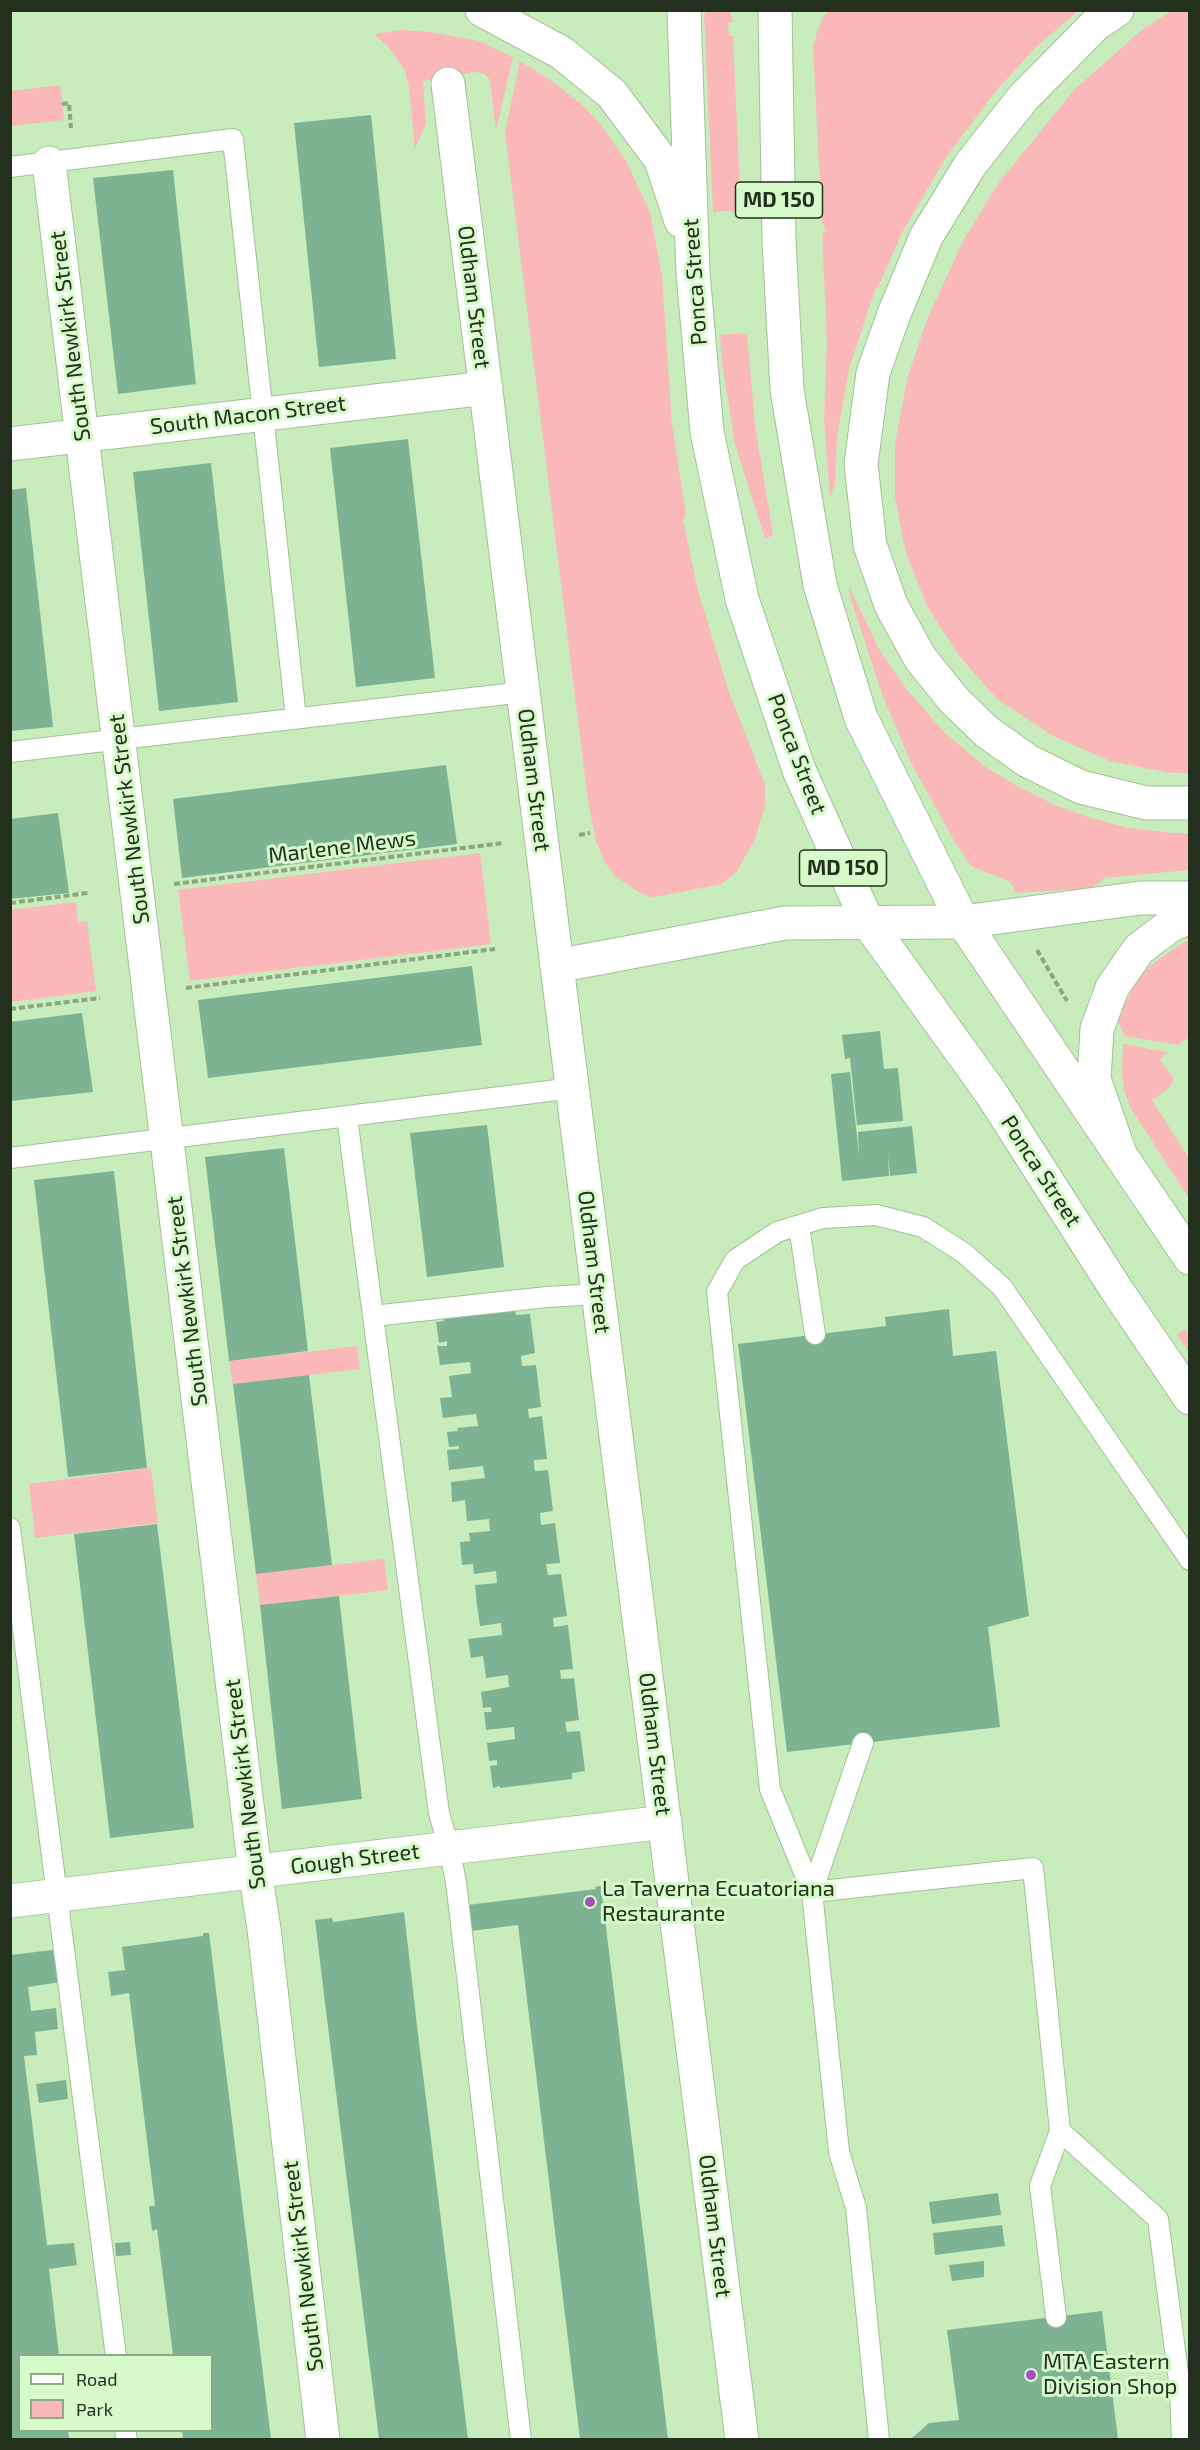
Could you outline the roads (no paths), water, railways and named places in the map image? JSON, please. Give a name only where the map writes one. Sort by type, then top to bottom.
[{"type":"main road","name":"MD 150","points":[[482,10],[562,53],[612,94],[661,160],[692,256]]},
{"type":"main road","name":"Ponca Street","points":[[684,10],[692,256],[706,432],[742,599],[799,770],[867,921],[990,1093],[1116,1289],[1190,1398]]},
{"type":"main road","name":"MD 150","points":[[775,10],[779,240],[787,390],[820,585],[861,718],[963,922],[1190,1258]]},
{"type":"main road","points":[[1117,10],[1096,24],[1023,98],[970,165],[926,237],[894,314],[873,373],[861,464],[870,545],[891,605],[920,658],[954,700],[987,732],[1028,761],[1080,787],[1146,803],[1190,803]]},
{"type":"main road","name":"Oldham Street","points":[[448,84],[742,2439]]},
{"type":"main road","name":"South Newkirk Street","points":[[49,163],[255,1871],[264,1929],[323,2439]]},
{"type":"main road","name":"South Macon Street","points":[[10,444],[486,388]]},
{"type":"main road","points":[[557,966],[784,923],[963,922],[1140,898],[1190,898]]},
{"type":"main road","points":[[1120,1155],[1094,1080],[1097,1029],[1112,988],[1139,949],[1171,925],[1190,917]]},
{"type":"main road","name":"Gough Street","points":[[10,1900],[665,1822]]},
{"type":"lane","points":[[10,167],[233,140],[296,718]]},
{"type":"lane","points":[[10,752],[523,692]]},
{"type":"lane","points":[[10,1158],[573,1088]]},
{"type":"lane","points":[[347,1117],[438,1813],[450,1848],[456,1882],[521,2439]]},
{"type":"lane","points":[[879,2439],[856,2208],[839,2152],[812,1892],[770,1790],[717,1292],[735,1260],[777,1232],[823,1218],[876,1215],[923,1227],[964,1252],[1002,1287],[1190,1560]]},
{"type":"lane","points":[[799,1226],[816,1334]]},
{"type":"lane","points":[[373,1316],[547,1297],[598,1294]]},
{"type":"lane","points":[[10,1528],[116,2354]]},
{"type":"lane","points":[[812,1892],[863,1743]]},
{"type":"lane","points":[[812,1892],[1034,1868],[1060,2131],[1040,2186],[1056,2317]]},
{"type":"lane","points":[[1060,2131],[1158,2219],[1185,2389],[1182,2439]]},
{"type":"place","name":"La Taverna Ecuatoriana Restaurante","points":[[590,1902]]},
{"type":"place","name":"MTA Eastern Division Shop","points":[[1031,2375]]}]
